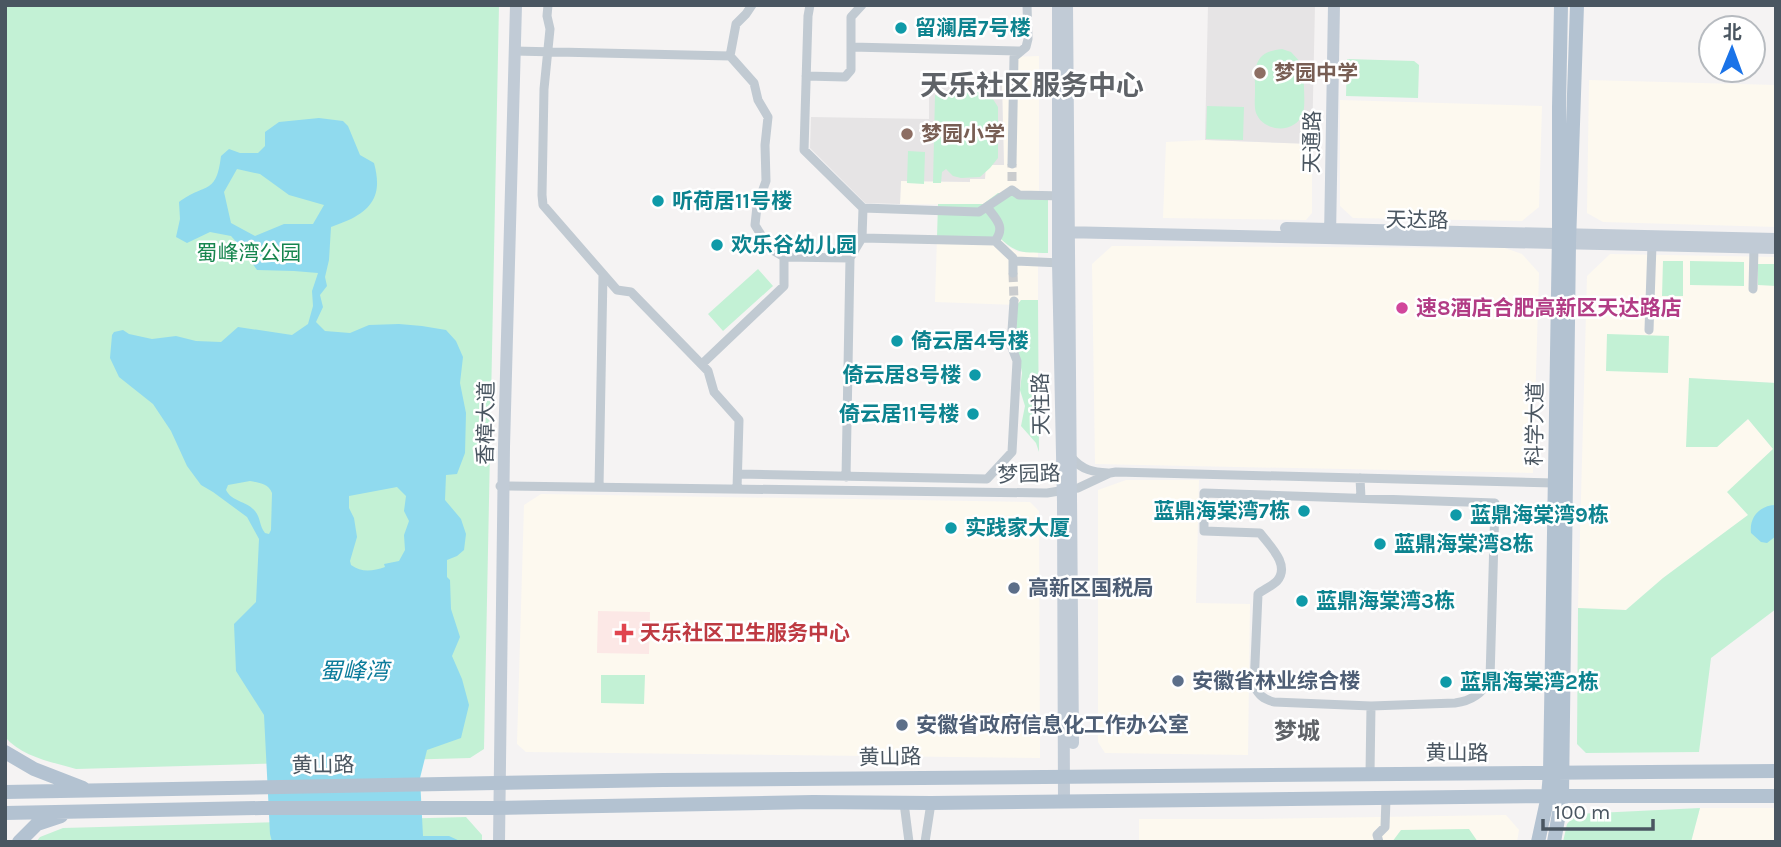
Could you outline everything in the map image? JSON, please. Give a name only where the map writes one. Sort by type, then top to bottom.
[{"type":"main road","name":"科学大道","points":[[1555,842],[1564,239],[1561,5]]},
{"type":"main road","name":"科学大道","points":[[1556,773],[1555,483],[1564,239],[1577,5]]},
{"type":"main road","points":[[5,752],[34,769],[91,792]]},
{"type":"main road","name":"黄山路","points":[[5,792],[497,782],[1776,771]]},
{"type":"main road","points":[[58,791],[48,794],[48,805],[58,812]]},
{"type":"main road","name":"科学大道","points":[[1538,842],[1555,796]]},
{"type":"main road","points":[[5,813],[813,802],[1776,796]]},
{"type":"main road","points":[[19,842],[37,824],[76,812]]},
{"type":"street","name":"香樟大道","points":[[492,842],[497,782],[509,5]]},
{"type":"street","name":"香樟大道","points":[[502,486],[516,5]]},
{"type":"street","points":[[548,5],[550,29],[544,89],[543,205],[617,290],[631,292],[708,371],[715,392],[739,420],[737,489]]},
{"type":"street","points":[[730,56],[736,23],[752,5]]},
{"type":"street","points":[[810,5],[804,150],[863,208],[979,212],[1012,185],[1019,195],[1063,196]]},
{"type":"street","points":[[806,76],[845,76],[851,70],[851,17],[862,5]]},
{"type":"street","points":[[1012,164],[1014,57],[1026,47],[1028,39],[1027,5]]},
{"type":"street","name":"天柱路","points":[[1058,5],[1068,491],[1069,802]]},
{"type":"street","name":"天柱路","points":[[1063,196],[1067,5]]},
{"type":"street","name":"天通路","points":[[1325,233],[1326,5]]},
{"type":"street","name":"天通路","points":[[1325,233],[1334,5]]},
{"type":"street","points":[[851,47],[1021,51]]},
{"type":"street","points":[[514,51],[730,56],[754,83],[758,100],[768,117],[765,145],[766,181],[757,206],[755,225],[769,248],[784,257],[850,258]]},
{"type":"street","points":[[987,207],[1000,228],[1000,234],[995,241]]},
{"type":"street","points":[[846,477],[850,258],[862,238],[863,208]]},
{"type":"street","name":"天达路","points":[[1064,228],[1564,239],[1776,239]]},
{"type":"street","points":[[862,238],[995,241],[1013,258],[1013,273]]},
{"type":"street","name":"天达路","points":[[1564,239],[1652,245],[1776,248]]},
{"type":"street","points":[[1649,330],[1652,245]]},
{"type":"street","points":[[1753,289],[1754,247]]},
{"type":"street","points":[[702,364],[784,286],[784,257]]},
{"type":"street","points":[[1014,261],[1064,263]]},
{"type":"street","name":"天柱路","points":[[1064,263],[1072,458],[1068,491]]},
{"type":"street","points":[[599,488],[603,274]]},
{"type":"street","points":[[738,474],[987,479],[1012,452],[1017,361],[1011,345],[1014,301]]},
{"type":"street","points":[[1072,458],[1083,468],[1110,473]]},
{"type":"street","name":"梦园路","points":[[502,486],[1018,493],[1068,491],[1110,473],[1555,483]]},
{"type":"street","points":[[1360,478],[1360,498]]},
{"type":"street","points":[[1205,493],[1495,503],[1490,679],[1486,687],[1481,693],[1464,702],[1371,706],[1273,702],[1260,696],[1254,686],[1258,594],[1277,581],[1282,563],[1260,533],[1204,531],[1205,493]]},
{"type":"street","points":[[1370,774],[1371,706]]},
{"type":"street","points":[[1379,842],[1377,835],[1385,827],[1386,799]]},
{"type":"street","points":[[904,803],[909,842]]},
{"type":"street","points":[[925,842],[931,803]]},
{"type":"street","name":"香樟大道","points":[[496,808],[499,842]]},
{"type":"shaded area","name":"梦园中学","points":[[1208,5],[1315,5],[1312,144],[1205,140]]},
{"type":"shaded area","points":[[1039,56],[1039,194],[998,193],[987,203],[979,205],[900,204],[901,181],[969,182],[986,165],[1004,165],[1002,85],[1010,84],[1011,57]]},
{"type":"shaded area","points":[[1589,80],[1776,85],[1776,227],[1603,222],[1587,213]]},
{"type":"shaded area","name":"梦园小学","points":[[934,85],[1002,85],[1004,165],[986,165],[985,179],[970,179],[970,182],[901,181],[900,204],[865,203],[810,148],[811,117],[929,119],[929,92]]},
{"type":"shaded area","points":[[1340,100],[1542,106],[1539,207],[1522,221],[1353,218],[1340,206]]},
{"type":"shaded area","points":[[1205,140],[1312,144],[1312,213],[1306,220],[1163,218],[1166,142]]},
{"type":"shaded area","points":[[937,237],[1001,239],[1018,252],[1038,252],[1038,300],[1021,300],[1017,305],[935,302]]},
{"type":"shaded area","points":[[1112,246],[1505,248],[1522,254],[1539,273],[1533,473],[1095,464],[1092,264]]},
{"type":"shaded area","points":[[1610,254],[1776,257],[1776,383],[1689,378],[1717,447],[1748,419],[1773,449],[1728,492],[1748,515],[1663,578],[1626,610],[1578,608],[1587,276]]},
{"type":"shaded area","points":[[1126,480],[1199,480],[1196,603],[1250,604],[1248,755],[1105,753],[1098,742],[1098,490]]},
{"type":"shaded area","points":[[541,494],[1030,502],[1039,511],[1040,758],[526,752],[517,744],[524,505]]},
{"type":"shaded area","name":"天乐社区卫生服务中心","points":[[598,611],[650,612],[649,654],[597,653]]},
{"type":"shaded area","points":[[1700,808],[1776,808],[1776,842],[1691,842]]},
{"type":"shaded area","points":[[1506,815],[1519,830],[1517,842],[1139,842],[1139,819]]},
{"type":"green space","name":"蜀峰湾公园","points":[[5,5],[499,5],[484,749],[470,758],[76,769],[29,754],[5,737]]},
{"type":"green space","points":[[1282,49],[1291,52],[1303,65],[1303,113],[1294,125],[1287,128],[1273,127],[1260,120],[1255,105],[1258,62],[1266,53]]},
{"type":"green space","points":[[1347,59],[1414,61],[1419,65],[1418,98],[1346,96]]},
{"type":"green space","points":[[959,90],[984,92],[991,96],[998,107],[998,158],[980,177],[961,178],[953,176],[946,169],[942,172],[941,183],[933,183],[935,95],[944,96]]},
{"type":"green space","points":[[1207,106],[1244,107],[1243,140],[1206,139]]},
{"type":"green space","points":[[908,151],[925,152],[924,184],[907,183]]},
{"type":"green space","points":[[998,193],[1039,194],[1048,198],[1048,253],[1017,250],[1001,239],[937,237],[938,204],[983,204]]},
{"type":"green space","points":[[1663,261],[1683,261],[1683,296],[1662,296]]},
{"type":"green space","points":[[1690,261],[1744,262],[1744,286],[1690,285]]},
{"type":"green space","points":[[1758,264],[1776,264],[1776,286],[1758,285]]},
{"type":"green space","points":[[758,269],[773,286],[723,331],[708,314]]},
{"type":"green space","points":[[1021,300],[1038,300],[1039,452],[1036,443],[1021,426],[1025,406],[1020,390],[1022,373],[1016,334],[1017,305]]},
{"type":"green space","points":[[1607,334],[1669,336],[1668,373],[1606,371]]},
{"type":"green space","points":[[1689,378],[1776,383],[1776,609],[1711,658],[1699,752],[1586,753],[1577,744],[1578,608],[1626,610],[1663,578],[1748,515],[1727,492],[1773,449],[1748,419],[1717,447],[1686,447]]},
{"type":"green space","points":[[601,675],[645,675],[644,704],[601,703]]},
{"type":"green space","points":[[1700,808],[1691,842],[1563,842],[1567,824],[1576,814]]},
{"type":"green space","points":[[466,817],[482,835],[482,842],[36,842],[40,837],[63,828]]},
{"type":"green space","points":[[1469,829],[1478,842],[1392,842],[1401,830]]},
{"type":"water","name":"蜀峰湾","points":[[319,118],[343,121],[348,126],[360,155],[374,163],[376,172],[377,189],[372,202],[360,214],[331,227],[325,277],[327,286],[320,295],[323,307],[316,322],[325,331],[350,333],[369,325],[399,324],[446,330],[456,341],[463,357],[460,383],[466,413],[465,453],[457,474],[446,475],[445,500],[461,519],[466,534],[464,550],[447,560],[447,577],[450,580],[451,609],[460,637],[452,656],[469,705],[461,738],[427,750],[420,778],[423,836],[449,836],[462,842],[272,842],[264,715],[236,671],[234,624],[256,602],[259,539],[247,517],[201,485],[187,466],[171,431],[153,404],[119,377],[110,358],[112,335],[123,330],[152,339],[176,336],[196,341],[221,342],[238,327],[292,335],[308,324],[313,306],[312,291],[318,273],[257,270],[231,236],[210,232],[187,243],[176,237],[180,219],[179,202],[213,183],[221,156],[229,149],[240,153],[258,153],[265,146],[265,132],[279,122]],"holes":[[[237,169],[260,174],[289,195],[324,205],[313,224],[284,224],[255,236],[231,223],[224,192]],[[250,481],[268,487],[272,493],[269,534],[263,530],[252,508],[229,494],[226,490],[228,485]],[[397,487],[406,496],[404,511],[409,521],[404,535],[405,550],[399,561],[372,570],[351,565],[357,537],[354,518],[349,508],[349,496]]]},
{"type":"water","points":[[1776,505],[1776,536],[1767,543],[1761,542],[1751,533],[1754,517],[1765,507]]},
{"type":"tunnel","points":[[1012,164],[1012,181]]},
{"type":"tunnel","points":[[1013,273],[1014,301]]},
{"type":"place","name":"留澜居7号楼","points":[[901,28]]},
{"type":"place","name":"梦园中学","points":[[1260,73]]},
{"type":"place","name":"梦园小学","points":[[907,134]]},
{"type":"place","name":"听荷居11号楼","points":[[658,201]]},
{"type":"place","name":"欢乐谷幼儿园","points":[[717,245]]},
{"type":"place","name":"速8酒店合肥高新区天达路店","points":[[1402,308]]},
{"type":"place","name":"倚云居4号楼","points":[[897,341]]},
{"type":"place","name":"倚云居8号楼","points":[[975,375]]},
{"type":"place","name":"倚云居11号楼","points":[[973,414]]},
{"type":"place","name":"蓝鼎海棠湾7栋","points":[[1304,511]]},
{"type":"place","name":"蓝鼎海棠湾9栋","points":[[1456,515]]},
{"type":"place","name":"实践家大厦","points":[[951,528]]},
{"type":"place","name":"蓝鼎海棠湾8栋","points":[[1380,544]]},
{"type":"place","name":"高新区国税局","points":[[1014,588]]},
{"type":"place","name":"蓝鼎海棠湾3栋","points":[[1302,601]]},
{"type":"place","name":"天乐社区卫生服务中心","points":[[624,633]]},
{"type":"place","name":"安徽省林业综合楼","points":[[1178,681]]},
{"type":"place","name":"蓝鼎海棠湾2栋","points":[[1446,682]]},
{"type":"place","name":"安徽省政府信息化工作办公室","points":[[902,725]]},
{"type":"district","name":"天乐社区服务中心","points":[[1032,85]]},
{"type":"district","name":"梦城","points":[[1297,731]]}]
